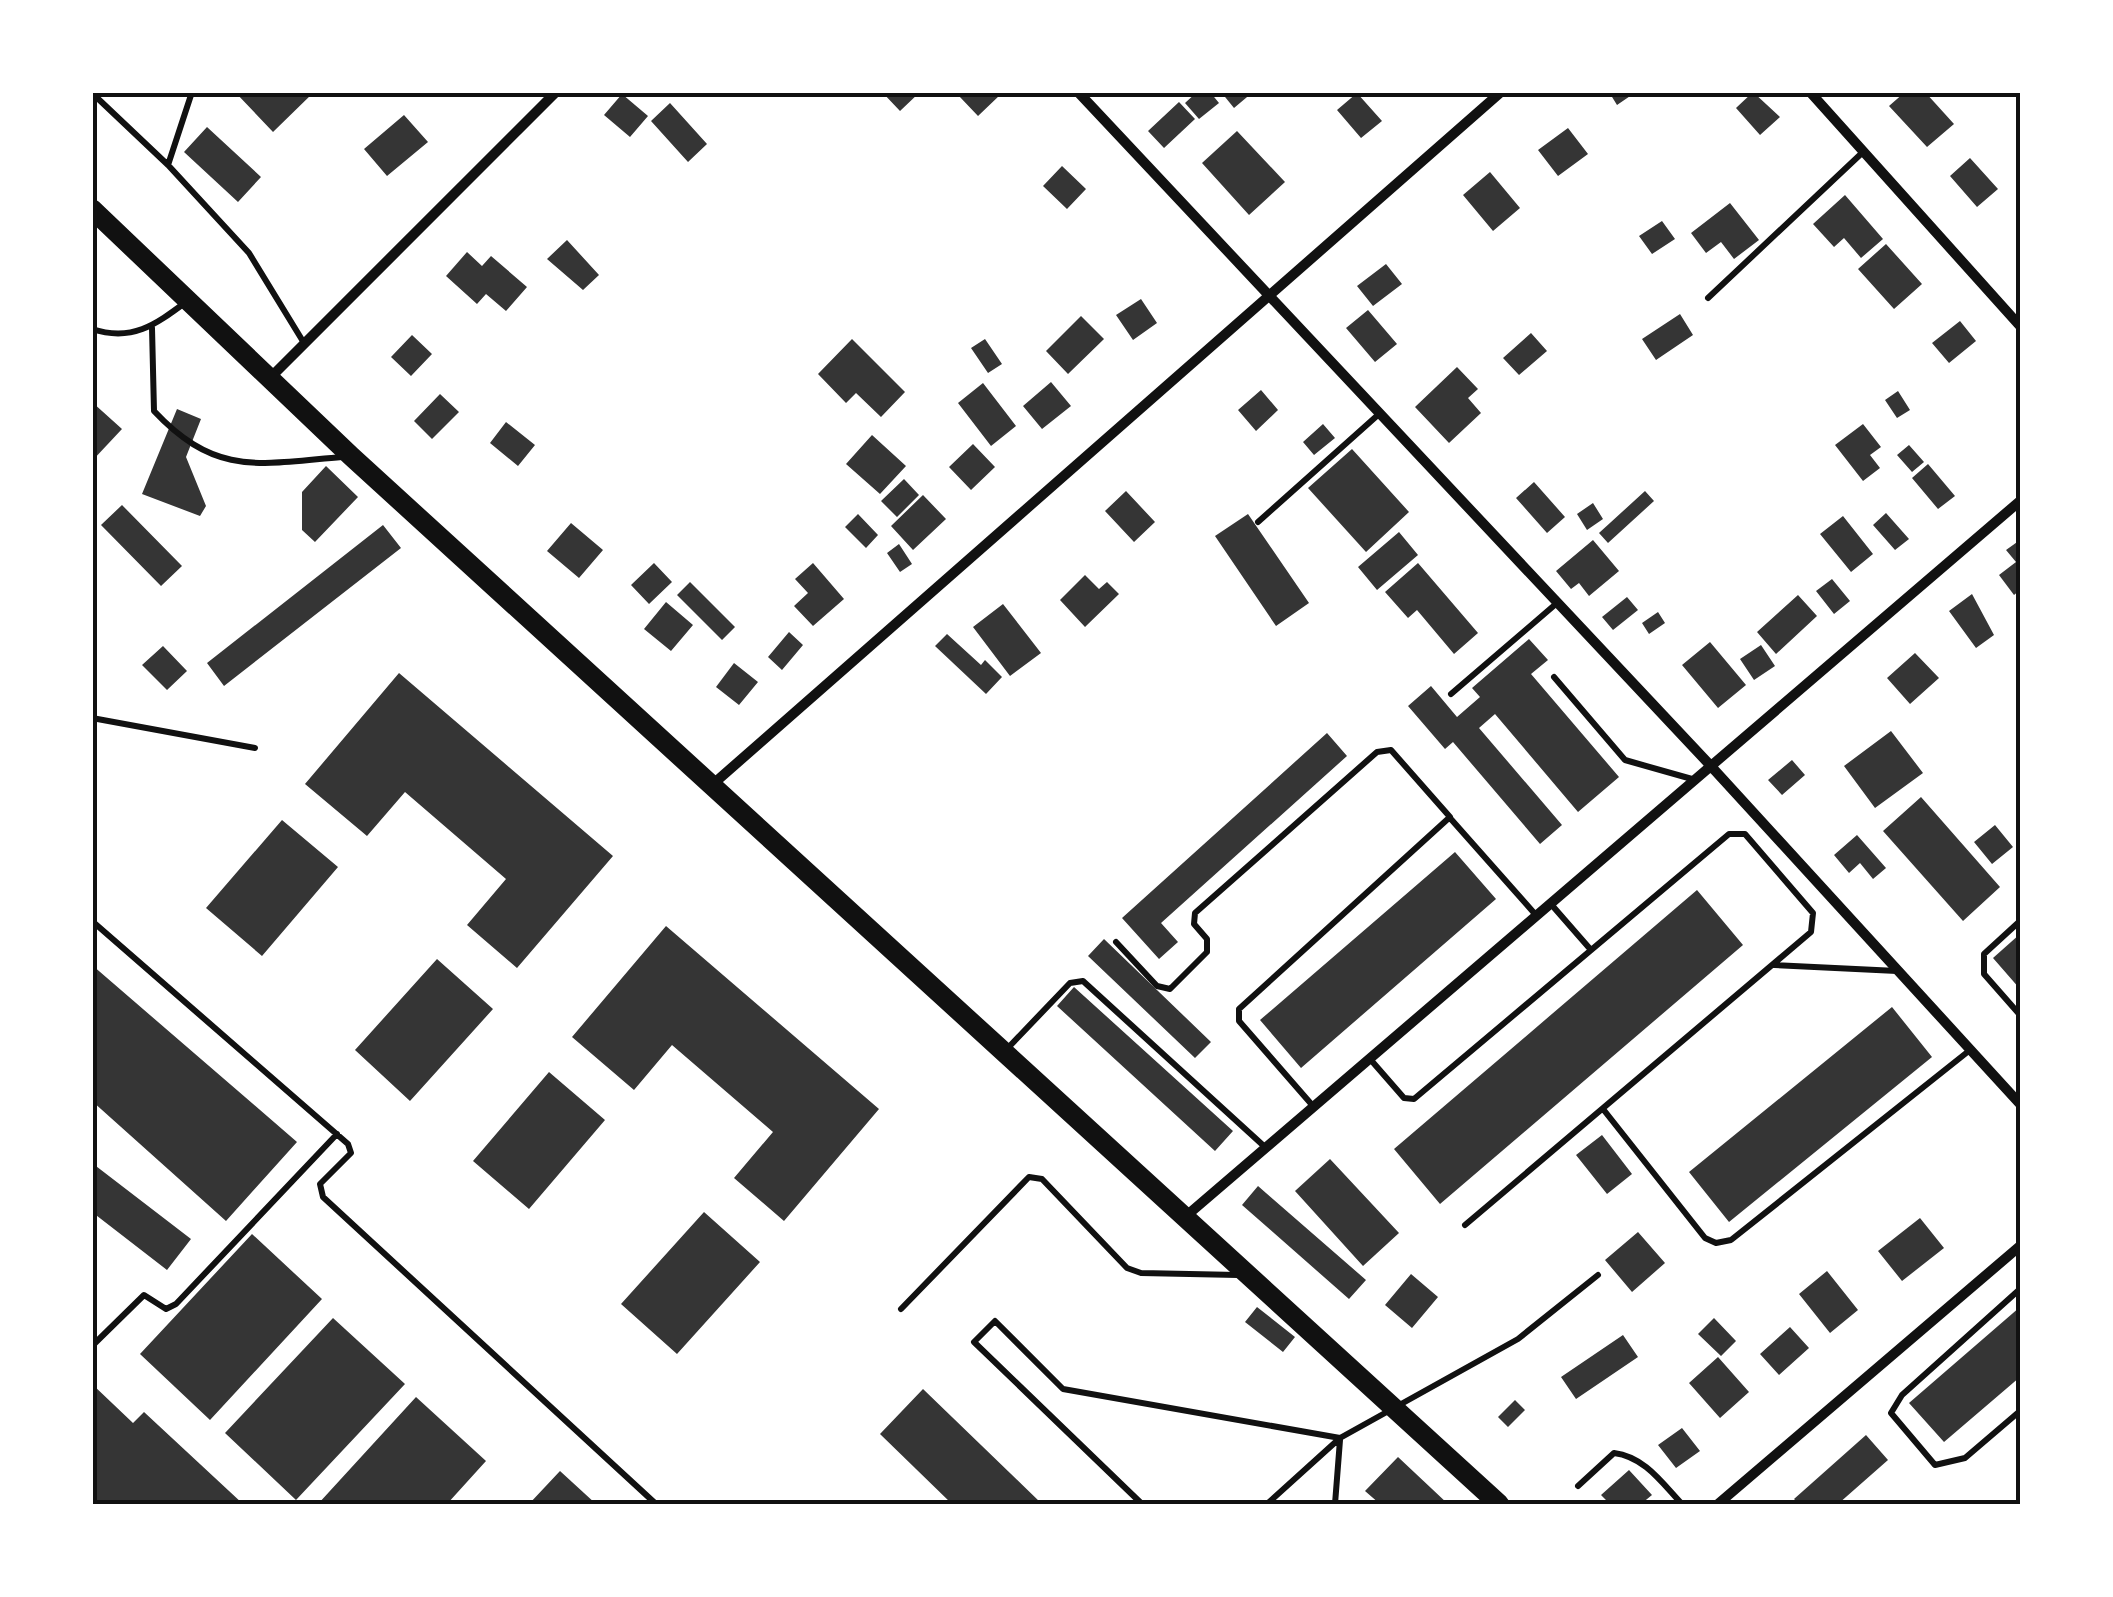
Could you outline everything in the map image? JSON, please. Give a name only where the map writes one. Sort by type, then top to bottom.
[{"type":"main road","points":[[92,209],[352,456],[1498,1504]]},
{"type":"street","points":[[270,379],[556,92]]},
{"type":"street","points":[[1078,92],[2018,1097]]},
{"type":"street","points":[[712,786],[1501,92]]},
{"type":"street","points":[[1810,92],[2020,326]]},
{"type":"street","points":[[1185,1217],[1692,778],[2020,501]]},
{"type":"street","points":[[1718,1504],[2020,1246]]},
{"type":"lane","points":[[168,165],[192,92]]},
{"type":"lane","points":[[92,93],[168,165],[249,253],[304,343]]},
{"type":"lane","points":[[1708,298],[1864,151]]},
{"type":"lane","points":[[92,330],[120,336],[152,328],[187,301]]},
{"type":"lane","points":[[152,328],[154,411],[198,449],[246,465],[352,456]]},
{"type":"lane","points":[[1258,522],[1379,414]]},
{"type":"lane","points":[[1451,694],[1558,602]]},
{"type":"lane","points":[[1554,677],[1625,760],[1692,778]]},
{"type":"lane","points":[[92,718],[255,748]]},
{"type":"lane","points":[[1116,942],[1156,986],[1170,988],[1207,952],[1208,938],[1194,924],[1195,913],[1376,752],[1391,750],[1535,914]]},
{"type":"lane","points":[[1313,1106],[1239,1021],[1238,1009],[1450,817]]},
{"type":"lane","points":[[1369,1058],[1404,1098],[1414,1099],[1729,834],[1744,834],[1813,913],[1811,932],[1464,1225]]},
{"type":"lane","points":[[1549,902],[1591,950]]},
{"type":"lane","points":[[92,921],[337,1134],[352,1154],[320,1184],[323,1197],[656,1504]]},
{"type":"lane","points":[[2020,921],[1984,954],[1984,974],[2020,1015]]},
{"type":"lane","points":[[1772,965],[1898,971]]},
{"type":"lane","points":[[1005,1051],[1070,983],[1083,981],[1265,1148]]},
{"type":"lane","points":[[1603,1109],[1705,1238],[1716,1243],[1731,1240],[1970,1050]]},
{"type":"lane","points":[[92,1346],[144,1295],[166,1309],[176,1304],[337,1134]]},
{"type":"lane","points":[[901,1310],[1028,1177],[1042,1179],[1127,1268],[1141,1273],[1249,1276]]},
{"type":"lane","points":[[1268,1504],[1340,1438],[1396,1411],[1518,1339],[1598,1275]]},
{"type":"lane","points":[[2019,1416],[1965,1458],[1935,1465],[1891,1412],[1902,1395],[2020,1289]]},
{"type":"lane","points":[[1142,1504],[974,1342],[994,1321],[1063,1389],[1340,1438]]},
{"type":"lane","points":[[1335,1504],[1340,1438]]},
{"type":"lane","points":[[1578,1486],[1614,1453],[1629,1455],[1645,1464],[1682,1504]]},
{"type":"building","points":[[235,92],[314,92],[273,132]]},
{"type":"building","points":[[882,92],[920,92],[900,111]]},
{"type":"building","points":[[962,92],[1000,95],[978,116],[959,96]]},
{"type":"building","points":[[1197,92],[1210,92],[1219,103],[1199,119],[1185,103]]},
{"type":"building","points":[[1221,92],[1253,92],[1234,108]]},
{"type":"building","points":[[1609,92],[1636,92],[1617,105]]},
{"type":"building","points":[[1753,92],[1780,117],[1760,135],[1736,108]]},
{"type":"building","points":[[1905,92],[1925,92],[1954,124],[1927,147],[1889,106]]},
{"type":"building","points":[[1357,93],[1382,121],[1361,138],[1337,110]]},
{"type":"building","points":[[622,94],[648,116],[630,137],[604,115]]},
{"type":"building","points":[[1179,102],[1195,119],[1164,148],[1148,131]]},
{"type":"building","points":[[670,103],[707,144],[688,162],[651,121]]},
{"type":"building","points":[[404,115],[428,142],[387,176],[364,149]]},
{"type":"building","points":[[207,127],[261,177],[238,202],[184,152]]},
{"type":"building","points":[[1568,128],[1588,154],[1558,176],[1538,150]]},
{"type":"building","points":[[1237,131],[1285,182],[1249,215],[1202,163]]},
{"type":"building","points":[[1970,158],[1998,189],[1977,207],[1950,176]]},
{"type":"building","points":[[1062,166],[1086,189],[1067,209],[1043,186]]},
{"type":"building","points":[[1490,172],[1520,208],[1493,231],[1463,195]]},
{"type":"building","points":[[1845,195],[1883,239],[1861,258],[1844,238],[1834,247],[1813,224]]},
{"type":"building","points":[[1730,203],[1759,240],[1734,259],[1721,242],[1706,253],[1691,233]]},
{"type":"building","points":[[1662,221],[1675,239],[1652,254],[1639,236]]},
{"type":"building","points":[[567,240],[599,275],[583,290],[547,259]]},
{"type":"building","points":[[1886,244],[1922,284],[1894,309],[1858,269]]},
{"type":"building","points":[[467,252],[482,266],[491,256],[527,287],[506,311],[486,294],[477,304],[446,276]]},
{"type":"building","points":[[1386,264],[1402,284],[1373,306],[1357,286]]},
{"type":"building","points":[[1141,299],[1157,323],[1133,340],[1116,315]]},
{"type":"building","points":[[1368,310],[1397,344],[1375,362],[1346,328]]},
{"type":"building","points":[[1680,314],[1693,335],[1656,360],[1642,339]]},
{"type":"building","points":[[1081,316],[1104,339],[1068,374],[1046,351]]},
{"type":"building","points":[[1960,321],[1976,341],[1949,363],[1932,343]]},
{"type":"building","points":[[1531,333],[1547,351],[1519,375],[1503,358]]},
{"type":"building","points":[[412,335],[432,354],[411,376],[391,357]]},
{"type":"building","points":[[852,339],[905,392],[881,417],[856,393],[846,403],[818,374]]},
{"type":"building","points":[[985,339],[1002,364],[988,373],[971,348]]},
{"type":"building","points":[[1457,367],[1478,389],[1468,398],[1481,413],[1449,443],[1415,407]]},
{"type":"building","points":[[1051,382],[1071,406],[1042,429],[1023,406]]},
{"type":"building","points":[[983,383],[1016,426],[991,446],[958,403]]},
{"type":"building","points":[[1261,390],[1278,410],[1256,431],[1238,410]]},
{"type":"building","points":[[1898,391],[1910,410],[1897,418],[1885,400]]},
{"type":"building","points":[[440,394],[459,412],[432,439],[414,421]]},
{"type":"building","points":[[92,402],[122,429],[92,461]]},
{"type":"building","points":[[177,409],[201,419],[186,457],[206,506],[200,516],[142,494]]},
{"type":"building","points":[[506,422],[535,445],[518,466],[490,443]]},
{"type":"building","points":[[1323,424],[1335,438],[1314,455],[1303,442]]},
{"type":"building","points":[[1863,424],[1881,447],[1870,455],[1880,468],[1863,481],[1835,445]]},
{"type":"building","points":[[872,435],[906,466],[880,494],[846,464]]},
{"type":"building","points":[[973,444],[995,467],[971,490],[949,467]]},
{"type":"building","points":[[1909,445],[1924,462],[1912,472],[1897,455]]},
{"type":"building","points":[[1352,449],[1409,512],[1366,552],[1308,488]]},
{"type":"building","points":[[1928,464],[1955,496],[1938,509],[1912,478]]},
{"type":"building","points":[[326,466],[358,497],[315,542],[302,530],[302,492]]},
{"type":"building","points":[[904,479],[919,495],[897,517],[881,501]]},
{"type":"building","points":[[1534,482],[1565,517],[1547,533],[1516,498]]},
{"type":"building","points":[[1126,491],[1155,522],[1134,542],[1105,511]]},
{"type":"building","points":[[1645,491],[1654,501],[1608,543],[1599,533]]},
{"type":"building","points":[[923,495],[946,519],[913,550],[891,526]]},
{"type":"building","points":[[1593,503],[1603,519],[1587,530],[1577,514]]},
{"type":"building","points":[[122,505],[182,566],[161,586],[101,525]]},
{"type":"building","points":[[1886,513],[1909,539],[1895,550],[1873,525]]},
{"type":"building","points":[[858,514],[878,535],[866,548],[845,527]]},
{"type":"building","points":[[1248,514],[1309,603],[1276,626],[1215,536]]},
{"type":"building","points":[[1843,516],[1873,554],[1851,572],[1820,534]]},
{"type":"building","points":[[571,523],[603,550],[579,578],[547,551]]},
{"type":"building","points":[[383,525],[401,548],[224,686],[207,663]]},
{"type":"building","points":[[1399,532],[1418,555],[1377,590],[1358,567]]},
{"type":"building","points":[[1593,540],[1619,571],[1589,596],[1579,583],[1571,589],[1556,571]]},
{"type":"building","points":[[2020,540],[2020,590],[2014,595],[1999,575],[2016,562],[2006,550]]},
{"type":"building","points":[[899,544],[912,564],[900,572],[887,553]]},
{"type":"building","points":[[654,563],[672,582],[649,604],[631,585]]},
{"type":"building","points":[[813,563],[844,599],[813,626],[794,606],[808,593],[795,579]]},
{"type":"building","points":[[1418,563],[1478,633],[1454,654],[1417,610],[1408,618],[1385,592]]},
{"type":"building","points":[[1085,575],[1099,589],[1107,582],[1119,594],[1085,627],[1060,600]]},
{"type":"building","points":[[1832,579],[1850,601],[1834,614],[1816,591]]},
{"type":"building","points":[[690,582],[735,627],[722,640],[677,595]]},
{"type":"building","points":[[1972,594],[1994,635],[1976,648],[1949,611]]},
{"type":"building","points":[[1798,595],[1817,616],[1776,654],[1757,632]]},
{"type":"building","points":[[1627,597],[1638,610],[1613,630],[1602,617]]},
{"type":"building","points":[[666,602],[693,625],[671,651],[644,629]]},
{"type":"building","points":[[1003,604],[1041,653],[1010,676],[973,627]]},
{"type":"building","points":[[1658,612],[1665,623],[1649,634],[1642,623]]},
{"type":"building","points":[[789,632],[803,645],[782,670],[768,657]]},
{"type":"building","points":[[947,634],[981,665],[985,660],[1002,677],[986,694],[935,646]]},
{"type":"building","points":[[1529,639],[1548,660],[1531,674],[1619,777],[1578,812],[1495,714],[1479,728],[1562,825],[1540,844],[1453,742],[1445,749],[1408,706],[1431,686],[1457,717],[1480,697],[1472,688]]},
{"type":"building","points":[[1710,642],[1746,685],[1718,708],[1682,665]]},
{"type":"building","points":[[1761,645],[1775,666],[1754,680],[1740,659]]},
{"type":"building","points":[[163,646],[187,671],[167,690],[142,665]]},
{"type":"building","points":[[1915,653],[1939,678],[1910,704],[1887,678]]},
{"type":"building","points":[[734,663],[758,682],[739,705],[716,687]]},
{"type":"building","points":[[399,673],[613,856],[517,968],[467,925],[506,879],[405,792],[367,836],[305,784]]},
{"type":"building","points":[[1891,731],[1923,773],[1875,808],[1844,766]]},
{"type":"building","points":[[1327,733],[1347,756],[1161,923],[1178,942],[1159,959],[1122,918]]},
{"type":"building","points":[[1792,760],[1805,775],[1782,795],[1768,780]]},
{"type":"building","points":[[1921,797],[2000,887],[1963,921],[1883,831]]},
{"type":"building","points":[[282,820],[338,867],[262,956],[206,908]]},
{"type":"building","points":[[1995,825],[2013,847],[1992,864],[1974,842]]},
{"type":"building","points":[[1857,835],[1886,868],[1873,879],[1860,863],[1849,873],[1834,855]]},
{"type":"building","points":[[1455,852],[1496,899],[1301,1068],[1260,1020]]},
{"type":"building","points":[[1697,890],[1743,945],[1440,1204],[1394,1149]]},
{"type":"building","points":[[666,926],[879,1109],[784,1221],[734,1178],[773,1132],[672,1045],[634,1090],[572,1037]]},
{"type":"building","points":[[2020,934],[2020,989],[1993,958]]},
{"type":"building","points":[[1104,939],[1211,1042],[1195,1058],[1088,956]]},
{"type":"building","points":[[437,959],[493,1009],[410,1101],[355,1050]]},
{"type":"building","points":[[92,965],[297,1142],[226,1221],[92,1101]]},
{"type":"building","points":[[1074,987],[1233,1131],[1215,1151],[1057,1006]]},
{"type":"building","points":[[1892,1007],[1932,1057],[1729,1222],[1689,1172]]},
{"type":"building","points":[[549,1072],[605,1120],[529,1209],[473,1161]]},
{"type":"building","points":[[1602,1135],[1632,1174],[1607,1194],[1576,1155]]},
{"type":"building","points":[[1330,1159],[1399,1233],[1363,1266],[1295,1191]]},
{"type":"building","points":[[92,1163],[191,1239],[167,1270],[92,1212],[97,1181]]},
{"type":"building","points":[[1258,1186],[1366,1280],[1349,1299],[1242,1205]]},
{"type":"building","points":[[704,1212],[760,1262],[677,1354],[621,1304]]},
{"type":"building","points":[[1920,1218],[1944,1248],[1902,1281],[1878,1251]]},
{"type":"building","points":[[1638,1232],[1665,1263],[1632,1292],[1605,1260]]},
{"type":"building","points":[[252,1234],[322,1299],[210,1420],[140,1354]]},
{"type":"building","points":[[1827,1271],[1858,1310],[1830,1333],[1799,1294]]},
{"type":"building","points":[[1411,1274],[1438,1297],[1412,1328],[1385,1305]]},
{"type":"building","points":[[1257,1307],[1295,1337],[1283,1352],[1245,1322]]},
{"type":"building","points":[[2020,1307],[2020,1377],[1944,1442],[1909,1403]]},
{"type":"building","points":[[333,1318],[405,1384],[296,1500],[225,1433]]},
{"type":"building","points":[[1714,1318],[1736,1341],[1721,1356],[1698,1334]]},
{"type":"building","points":[[1790,1327],[1809,1348],[1779,1375],[1760,1354]]},
{"type":"building","points":[[1623,1335],[1638,1357],[1576,1399],[1561,1377]]},
{"type":"building","points":[[1718,1357],[1749,1392],[1720,1418],[1689,1383]]},
{"type":"building","points":[[92,1384],[133,1423],[144,1412],[243,1504],[101,1504],[92,1496]]},
{"type":"building","points":[[923,1389],[1042,1504],[952,1504],[880,1434]]},
{"type":"building","points":[[416,1397],[486,1461],[447,1504],[318,1504]]},
{"type":"building","points":[[1515,1400],[1525,1410],[1508,1427],[1498,1417]]},
{"type":"building","points":[[1682,1428],[1700,1451],[1676,1468],[1658,1445]]},
{"type":"building","points":[[1866,1435],[1888,1460],[1838,1504],[1799,1504],[1794,1499]]},
{"type":"building","points":[[1398,1457],[1448,1504],[1380,1504],[1365,1491]]},
{"type":"building","points":[[1629,1470],[1652,1495],[1641,1504],[1610,1504],[1601,1495]]},
{"type":"building","points":[[560,1471],[596,1504],[529,1504]]}]
